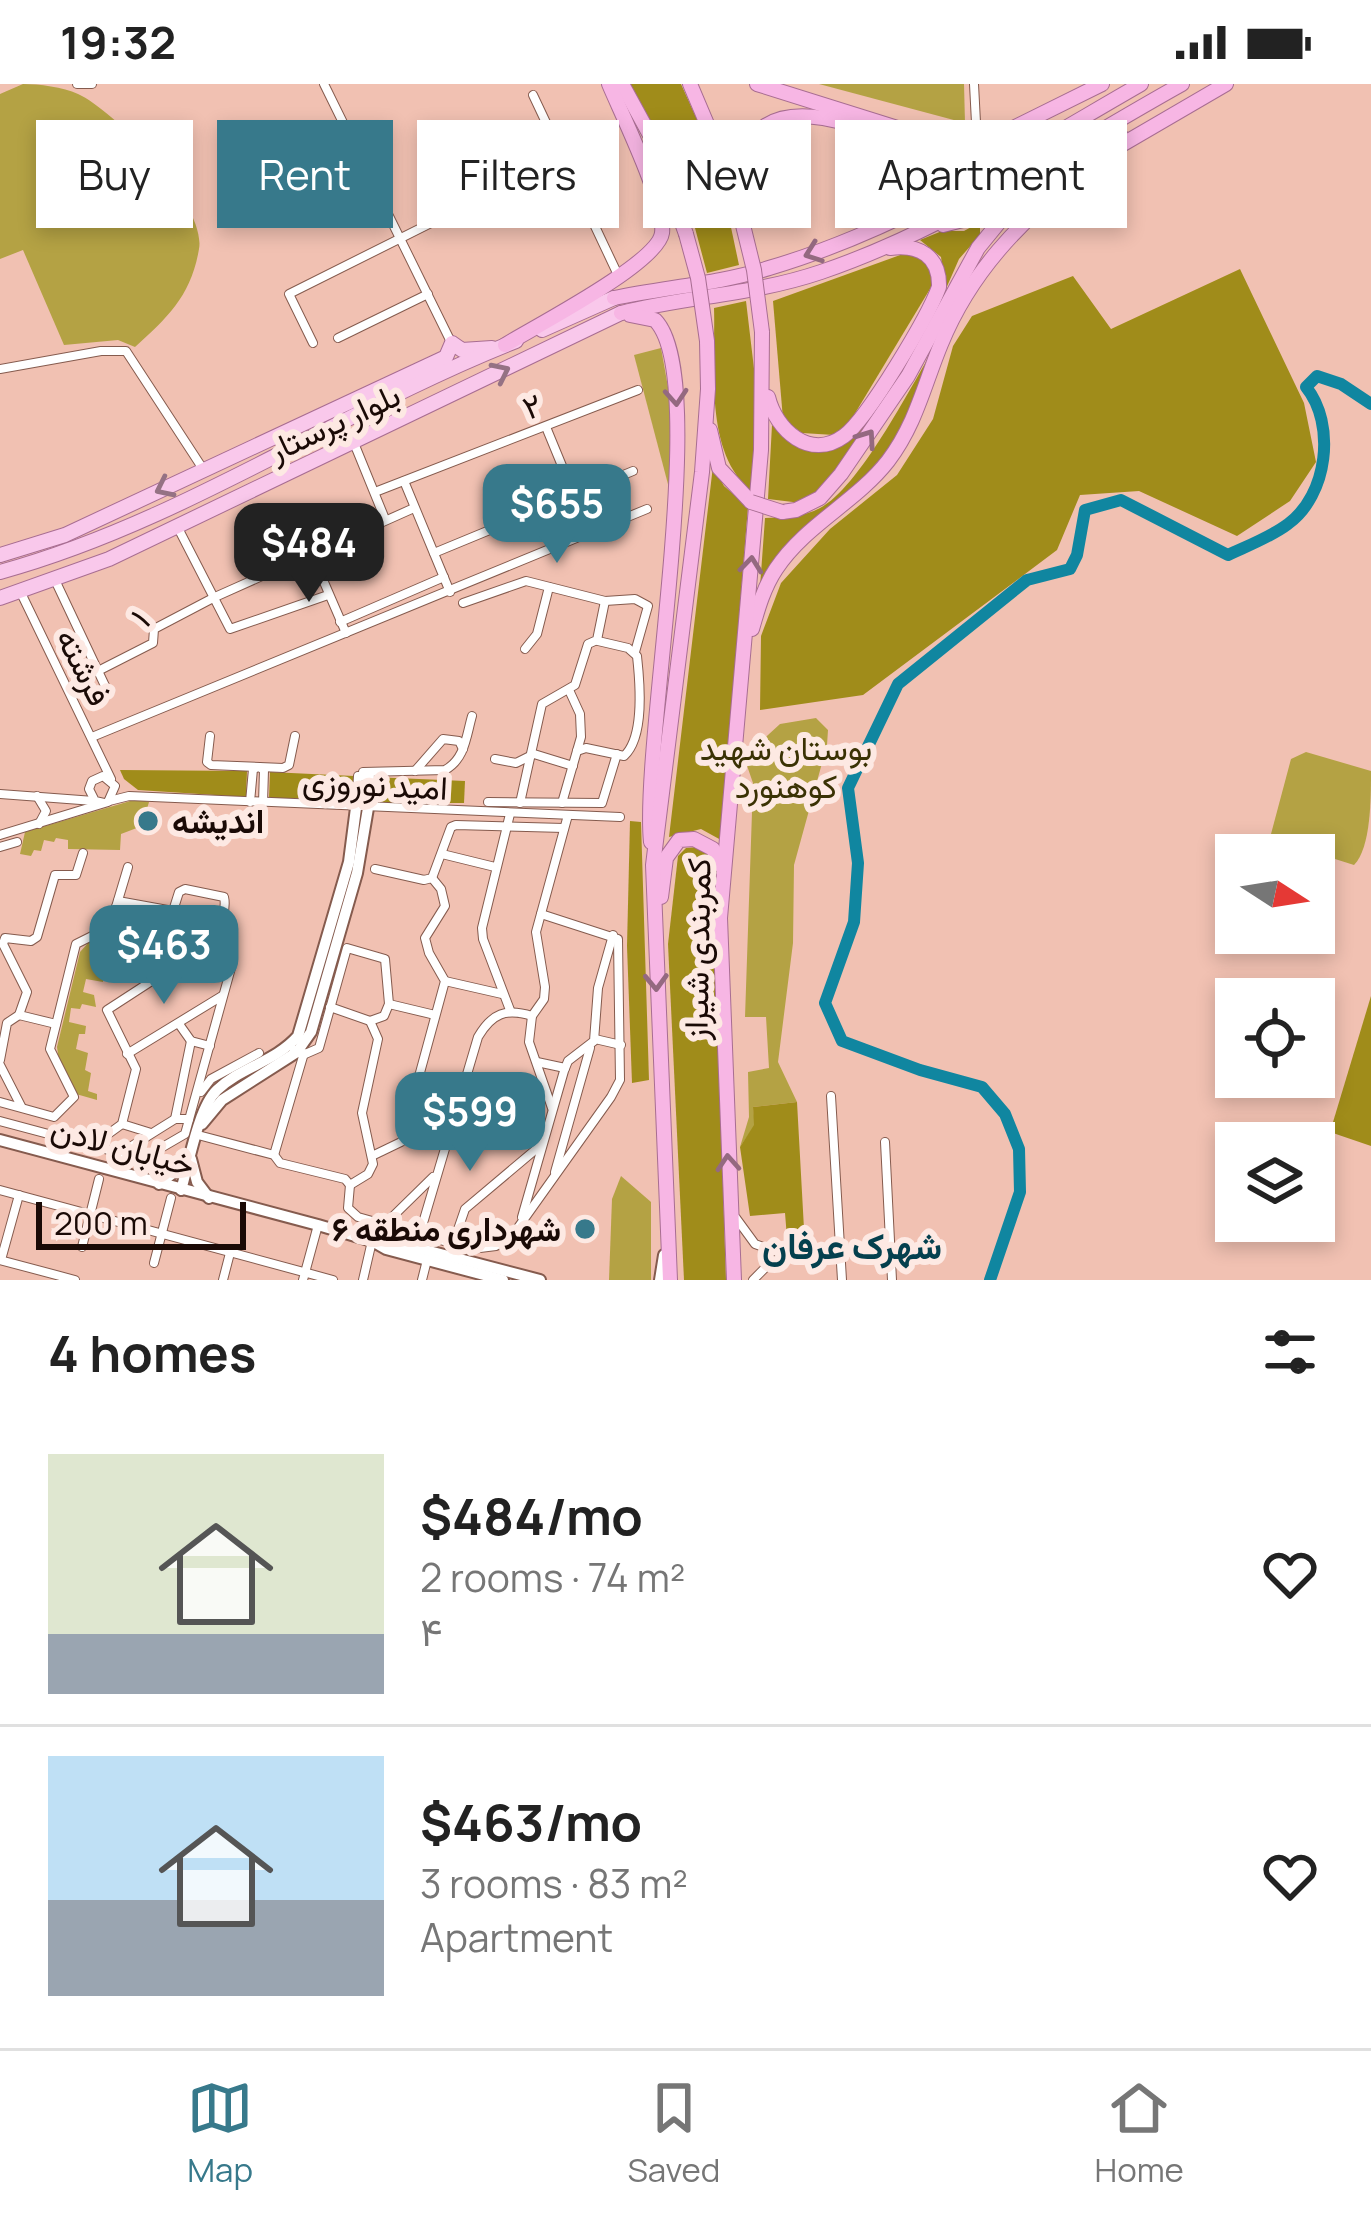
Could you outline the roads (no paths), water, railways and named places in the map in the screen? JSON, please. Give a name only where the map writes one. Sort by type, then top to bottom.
[{"type":"highway","points":[[502,346],[652,254],[661,238],[662,220],[609,84]]},
{"type":"highway","name":"کمربندی شیراز","points":[[622,84],[651,136],[686,234],[698,278],[708,389],[653,865],[670,1280]]},
{"type":"highway","points":[[690,84],[705,120]]},
{"type":"highway","points":[[758,84],[874,120]]},
{"type":"highway","points":[[1026,120],[1102,84]]},
{"type":"highway","points":[[1078,120],[1141,84]]},
{"type":"highway","points":[[621,313],[735,296],[874,251],[921,230],[1182,84]]},
{"type":"highway","points":[[921,230],[963,220],[1226,85]]},
{"type":"highway","points":[[1127,142],[1226,85]]},
{"type":"highway","points":[[782,120],[796,117],[835,122]]},
{"type":"highway","name":"کمربندی شیراز","points":[[734,1280],[720,957],[722,882],[758,495],[764,361],[754,270],[744,228]]},
{"type":"highway","points":[[614,298],[771,268],[874,228]]},
{"type":"highway","points":[[708,389],[715,458],[734,487],[752,502],[782,512],[820,498],[854,458],[908,376],[993,228]]},
{"type":"highway","points":[[743,657],[763,594],[778,565],[876,475],[908,432],[947,330],[991,257],[1017,228]]},
{"type":"highway","points":[[764,361],[768,400],[788,434],[817,445],[846,434],[887,377],[939,286],[934,261],[917,248],[874,251]]},
{"type":"highway","points":[[621,313],[649,317],[662,327],[676,392],[676,469],[647,808],[653,865]]},
{"type":"highway","points":[[655,942],[666,858],[679,840],[694,839],[713,849],[722,882]]},
{"type":"main road","name":"بلوار پرستار","points":[[0,572],[100,538],[502,346],[614,298]]},
{"type":"main road","name":"بلوار پرستار","points":[[0,598],[55,580],[177,527],[621,313]]},
{"type":"main road","points":[[0,555],[65,535],[252,448],[446,357],[452,343],[464,350],[502,346]]},
{"type":"main road","points":[[407,392],[402,407],[416,413]]},
{"type":"main road","points":[[383,402],[395,409],[395,423]]},
{"type":"main road","points":[[221,460],[244,469],[252,448]]},
{"type":"main road","points":[[28,547],[31,564]]},
{"type":"street","points":[[77,84],[92,84]]},
{"type":"street","points":[[324,84],[343,120]]},
{"type":"street","points":[[974,84],[976,120]]},
{"type":"street","points":[[533,95],[545,120]]},
{"type":"street","points":[[393,221],[452,343]]},
{"type":"street","points":[[313,343],[289,294],[417,228]]},
{"type":"street","points":[[596,228],[618,276]]},
{"type":"street","points":[[338,338],[428,293]]},
{"type":"street","points":[[0,369],[126,351],[202,469]]},
{"type":"street","name":"۲","points":[[375,492],[638,389]]},
{"type":"street","points":[[546,427],[574,495]]},
{"type":"street","points":[[354,443],[385,519]]},
{"type":"street","points":[[434,554],[633,471]]},
{"type":"street","points":[[404,481],[450,592]]},
{"type":"street","name":"۱","points":[[98,671],[153,643],[154,629],[215,597],[414,508]]},
{"type":"street","points":[[92,737],[646,509]]},
{"type":"street","points":[[177,527],[230,629],[328,595]]},
{"type":"street","points":[[314,560],[346,633]]},
{"type":"street","points":[[340,622],[444,578]]},
{"type":"street","points":[[55,580],[107,692],[90,699]]},
{"type":"street","points":[[463,603],[514,583],[548,586],[605,601],[635,599],[648,606],[635,652],[637,734],[630,753],[578,751]]},
{"type":"street","points":[[525,649],[537,634],[548,586]]},
{"type":"street","name":"فرشته","points":[[21,593],[92,737],[101,765],[129,796]]},
{"type":"street","points":[[597,640],[605,601]]},
{"type":"street","points":[[62,645],[81,638]]},
{"type":"street","points":[[520,802],[542,704],[575,686],[588,644],[597,640],[635,652]]},
{"type":"street","points":[[552,1109],[529,1042],[532,1016],[544,999],[545,986],[536,932],[564,828],[562,803],[578,751],[580,714],[569,690]]},
{"type":"street","points":[[0,1121],[142,1159],[197,1128],[222,1100],[296,1051],[311,1032],[362,808],[358,776],[363,772],[445,770],[463,750],[472,716]]},
{"type":"street","points":[[210,736],[208,764],[288,767],[295,736]]},
{"type":"street","points":[[413,772],[443,739],[459,741],[463,750]]},
{"type":"street","points":[[494,759],[516,764],[534,754],[573,766]]},
{"type":"street","points":[[488,802],[602,803],[617,754]]},
{"type":"street","points":[[74,796],[93,782],[101,765]]},
{"type":"street","points":[[250,802],[253,769],[259,767]]},
{"type":"street","points":[[259,767],[264,770],[263,803]]},
{"type":"street","points":[[93,782],[112,781],[116,791],[103,802]]},
{"type":"street","points":[[93,782],[103,802]]},
{"type":"street","points":[[0,794],[74,796],[103,802]]},
{"type":"street","points":[[36,795],[46,808],[39,824]]},
{"type":"street","name":"امید نوروزی","points":[[0,836],[129,796],[620,817]]},
{"type":"street","points":[[510,814],[482,928],[510,1010]]},
{"type":"street","points":[[432,878],[456,825],[564,828]]},
{"type":"street","points":[[0,847],[17,842]]},
{"type":"street","points":[[22,1108],[0,1062],[8,1023],[19,1015],[27,992],[3,944],[5,938],[32,941],[37,937],[56,875],[76,875],[83,854]]},
{"type":"street","points":[[442,854],[495,867]]},
{"type":"street","points":[[50,1135],[54,1117],[74,1097],[50,1049],[76,944],[110,927],[128,866]]},
{"type":"street","points":[[375,869],[432,878]]},
{"type":"street","points":[[432,878],[445,905],[425,938],[428,953],[445,981],[502,994]]},
{"type":"street","points":[[117,904],[173,911],[176,897],[185,889],[224,897],[221,928],[233,955],[197,1097],[191,1160],[167,1212],[154,1263]]},
{"type":"street","points":[[91,1146],[122,1124],[136,1069],[107,1010],[167,971],[180,920],[117,904]]},
{"type":"street","points":[[175,1119],[274,1154],[280,1163],[345,1179],[350,1185],[352,1214],[485,1250],[506,1240],[620,1080],[618,939],[541,914]]},
{"type":"street","points":[[554,1178],[592,1042],[598,988],[613,934]]},
{"type":"street","points":[[274,1154],[296,1051],[333,935]]},
{"type":"street","points":[[197,1097],[211,1079],[251,1062],[317,1050],[347,949],[385,959],[389,1004],[362,1113],[374,1155],[368,1174],[350,1185]]},
{"type":"street","points":[[374,1155],[400,1142],[408,1132],[445,981]]},
{"type":"street","points":[[127,1054],[223,995]]},
{"type":"street","points":[[389,1004],[435,1015]]},
{"type":"street","points":[[331,1007],[370,1021],[384,1016]]},
{"type":"street","points":[[425,1236],[422,1223],[478,1037],[496,1016],[510,1010],[532,1016]]},
{"type":"street","points":[[19,1015],[56,1024]]},
{"type":"street","points":[[370,1021],[379,1039]]},
{"type":"street","points":[[179,1024],[191,1041],[211,1046]]},
{"type":"street","points":[[119,1154],[175,1119],[191,1041]]},
{"type":"street","points":[[520,1225],[568,1061],[592,1042],[621,1045]]},
{"type":"street","points":[[197,1128],[213,1093],[259,1052]]},
{"type":"street","points":[[537,1062],[565,1068]]},
{"type":"street","points":[[831,1096],[842,1280]]},
{"type":"street","points":[[419,1101],[456,1111]]},
{"type":"street","points":[[0,1102],[54,1117]]},
{"type":"street","points":[[122,1124],[152,1133]]},
{"type":"street","name":"خیابان لادن","points":[[0,1140],[159,1184],[176,1194],[387,1240],[540,1280]]},
{"type":"street","points":[[885,1142],[892,1280]]},
{"type":"street","points":[[453,1244],[465,1209],[542,1144]]},
{"type":"street","points":[[159,1184],[191,1160]]},
{"type":"street","points":[[191,1160],[208,1198]]},
{"type":"street","points":[[384,1225],[438,1172]]},
{"type":"street","points":[[82,1247],[99,1179]]},
{"type":"street","points":[[0,1190],[304,1276],[333,1280]]},
{"type":"street","points":[[19,1195],[0,1260],[75,1280]]},
{"type":"street","points":[[732,1212],[755,1244],[788,1256]]},
{"type":"street","points":[[304,1276],[318,1225]]},
{"type":"street","points":[[660,1280],[667,1228]]},
{"type":"street","points":[[362,1279],[372,1240]]},
{"type":"street","name":"خیابان لادن","points":[[372,1240],[386,1249],[499,1280]]},
{"type":"street","points":[[753,1280],[770,1263],[788,1256],[932,1249]]},
{"type":"street","points":[[223,1280],[230,1253]]},
{"type":"street","points":[[422,1280],[427,1260]]},
{"type":"street","points":[[32,1280],[35,1269]]},
{"type":"waterway","points":[[990,1280],[1020,1192],[1019,1149],[1005,1114],[982,1087],[842,1041],[825,1003],[854,922],[858,863],[848,788],[898,684],[1027,580],[1070,569],[1085,510],[1121,500],[1228,555],[1288,524],[1312,496],[1324,439],[1306,387],[1317,376],[1341,384],[1371,404]]},
{"type":"place","name":"اندیشه","points":[[148,821]]},
{"type":"place","name":"شهرداری منطقه ۶","points":[[585,1229]]},
{"type":"district","name":"شهرک عرفان","points":[[852,1246]]},
{"type":"park label","name":"بوستان شهید کوهنورد","points":[[786,767]]}]
